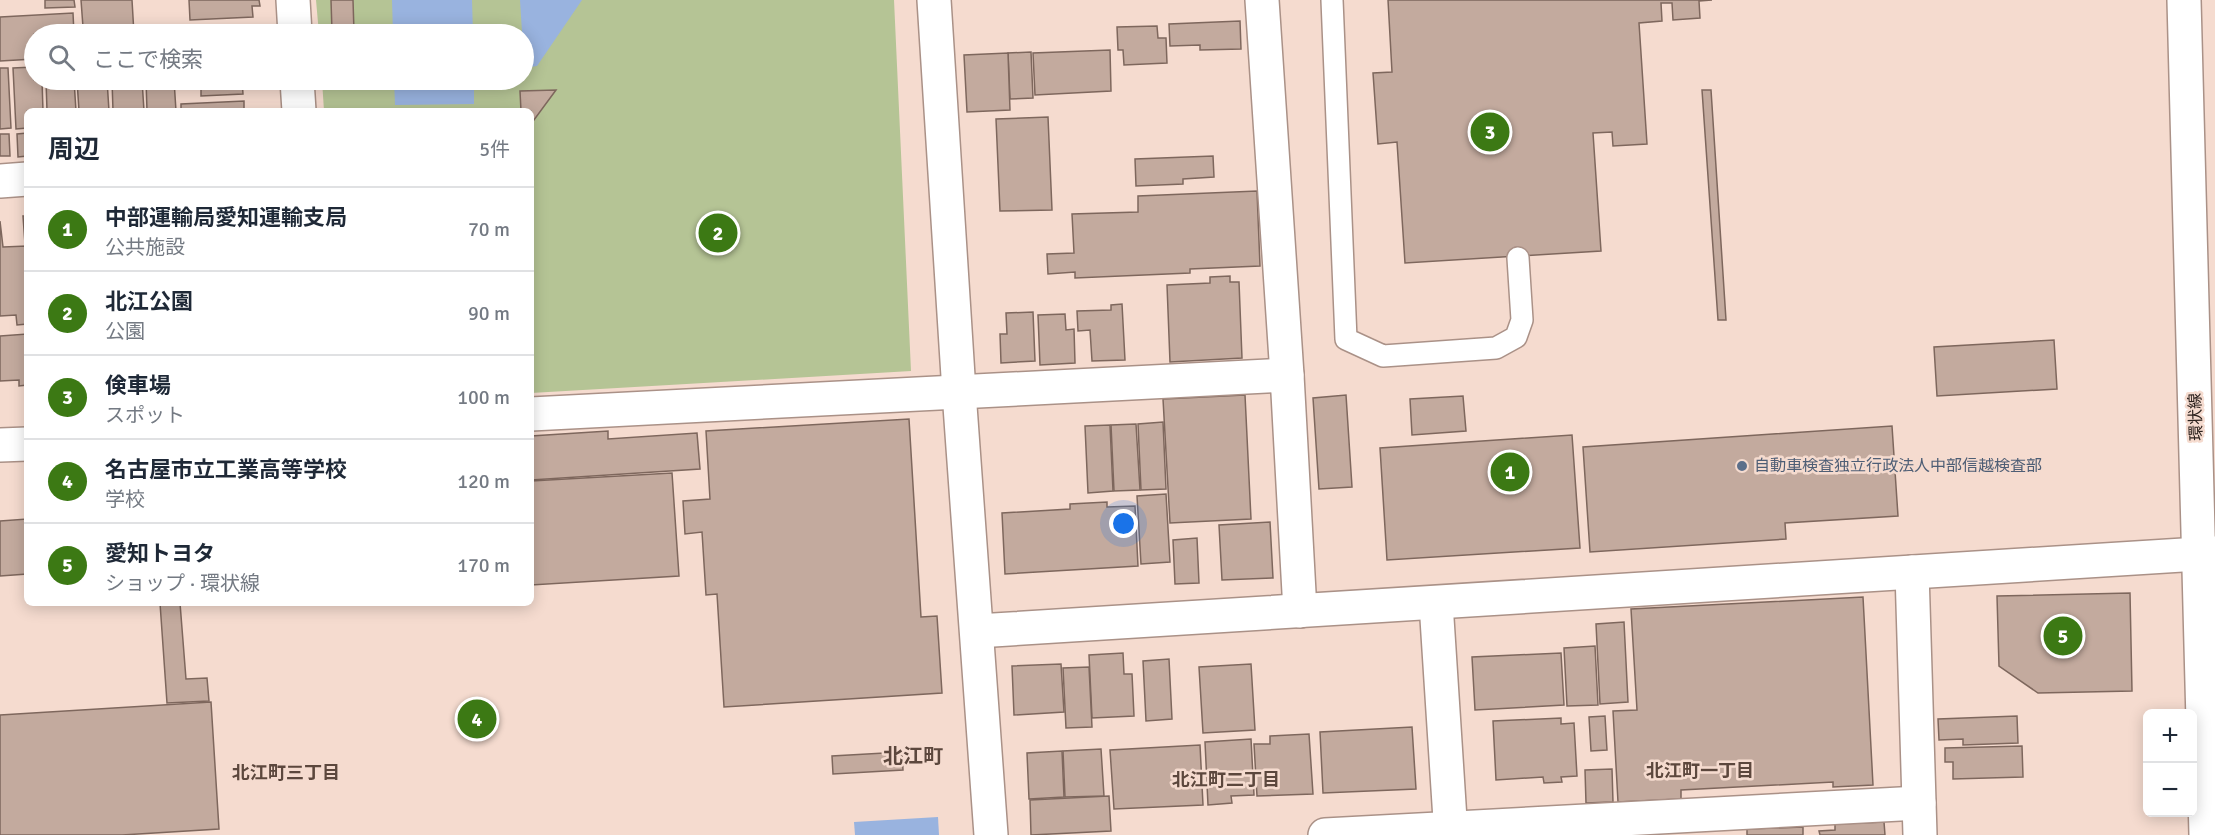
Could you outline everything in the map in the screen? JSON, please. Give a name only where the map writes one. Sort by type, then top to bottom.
[{"type":"street","points":[[292,0],[294,24]]},
{"type":"street","points":[[934,0],[991,835]]},
{"type":"street","points":[[1263,0],[1300,611]]},
{"type":"street","name":"環状線","points":[[2184,0],[2207,554],[2206,835]]},
{"type":"street","points":[[298,90],[299,108]]},
{"type":"street","points":[[0,181],[24,179]]},
{"type":"street","points":[[534,414],[1287,375]]},
{"type":"street","points":[[0,445],[24,444]]},
{"type":"street","points":[[976,631],[2207,554]]},
{"type":"street","points":[[1912,572],[1920,835]]},
{"type":"street","points":[[1436,603],[1450,832]]},
{"type":"street","points":[[1325,835],[1450,832],[1919,803]]},
{"type":"lane","points":[[1332,0],[1346,339],[1383,356],[1496,348],[1516,336],[1522,320],[1518,258]]},
{"type":"green space","points":[[316,0],[894,0],[911,371],[534,393],[534,108],[324,108],[323,90],[534,90],[534,24],[318,24]]},
{"type":"water","points":[[392,0],[472,0],[473,24],[393,24]]},
{"type":"water","points":[[520,0],[582,0],[537,66],[534,66],[534,24],[522,24]]},
{"type":"water","points":[[394,90],[474,90],[474,104],[395,105]]},
{"type":"water","points":[[938,817],[939,835],[855,835],[854,822]]},
{"type":"building","points":[[45,0],[74,0],[75,7],[45,8]]},
{"type":"building","points":[[81,0],[132,0],[133,24],[83,24]]},
{"type":"building","points":[[189,0],[259,0],[260,6],[252,6],[253,17],[190,20]]},
{"type":"building","points":[[331,0],[353,0],[354,24],[332,24]]},
{"type":"building","points":[[1388,0],[1712,0],[1699,1],[1700,18],[1673,20],[1672,3],[1661,3],[1662,21],[1639,23],[1647,144],[1613,146],[1612,132],[1593,133],[1601,251],[1405,263],[1397,142],[1378,144],[1373,73],[1392,72]]},
{"type":"building","points":[[73,13],[74,24],[24,24],[24,60],[0,61],[0,17]]},
{"type":"building","points":[[1240,21],[1241,49],[1200,50],[1200,45],[1170,46],[1169,24]]},
{"type":"building","points":[[1157,26],[1158,38],[1166,38],[1167,63],[1124,65],[1123,50],[1118,50],[1117,27]]},
{"type":"building","points":[[1110,50],[1111,91],[1035,95],[1033,53]]},
{"type":"building","points":[[1031,52],[1033,98],[1010,99],[1008,53]]},
{"type":"building","points":[[1008,53],[1010,110],[967,112],[964,55]]},
{"type":"building","points":[[24,67],[24,90],[42,90],[43,108],[24,108],[24,128],[16,129],[13,68]]},
{"type":"building","points":[[0,68],[8,68],[11,128],[0,129]]},
{"type":"building","points":[[46,90],[75,90],[76,108],[47,108]]},
{"type":"building","points":[[78,90],[108,90],[109,108],[79,108]]},
{"type":"building","points":[[112,90],[143,90],[144,108],[113,108]]},
{"type":"building","points":[[146,90],[175,90],[176,108],[147,108]]},
{"type":"building","points":[[201,90],[243,90],[243,94],[201,96]]},
{"type":"building","points":[[556,90],[534,120],[534,108],[521,108],[520,91]]},
{"type":"building","points":[[1702,90],[1711,90],[1726,320],[1718,320]]},
{"type":"building","points":[[244,101],[244,108],[181,108],[181,104]]},
{"type":"building","points":[[1048,117],[1052,210],[1000,211],[996,119]]},
{"type":"building","points":[[24,133],[24,156],[18,157],[17,134]]},
{"type":"building","points":[[0,134],[9,134],[10,156],[0,156]]},
{"type":"building","points":[[1213,156],[1214,177],[1183,179],[1183,184],[1136,186],[1135,159]]},
{"type":"building","points":[[1257,191],[1260,266],[1190,269],[1190,273],[1075,278],[1075,272],[1048,274],[1047,254],[1074,253],[1072,214],[1138,212],[1138,196]]},
{"type":"building","points":[[0,221],[3,247],[24,246],[24,324],[17,325],[16,315],[0,316]]},
{"type":"building","points":[[1230,276],[1230,282],[1239,282],[1242,358],[1170,362],[1167,285],[1210,283],[1210,277]]},
{"type":"building","points":[[1122,304],[1125,360],[1092,361],[1090,330],[1078,331],[1077,311],[1111,310],[1111,305]]},
{"type":"building","points":[[1033,312],[1035,361],[1001,363],[1000,334],[1007,334],[1006,313]]},
{"type":"building","points":[[1065,314],[1066,330],[1074,329],[1075,363],[1040,365],[1038,315]]},
{"type":"building","points":[[24,334],[24,385],[19,386],[19,380],[0,381],[0,336]]},
{"type":"building","points":[[2054,340],[2057,389],[1937,396],[1934,347]]},
{"type":"building","points":[[1245,395],[1251,519],[1170,523],[1163,399]]},
{"type":"building","points":[[1346,395],[1352,487],[1319,489],[1313,398]]},
{"type":"building","points":[[1463,396],[1466,431],[1412,435],[1410,399]]},
{"type":"building","points":[[909,419],[921,617],[937,616],[942,693],[724,707],[717,594],[706,595],[702,532],[685,534],[683,501],[710,499],[706,431]]},
{"type":"building","points":[[1163,422],[1166,489],[1141,490],[1138,424]]},
{"type":"building","points":[[1136,424],[1140,490],[1114,491],[1111,425]]},
{"type":"building","points":[[1110,425],[1113,491],[1088,493],[1085,426]]},
{"type":"building","points":[[1892,426],[1898,516],[1785,523],[1786,539],[1590,552],[1583,447]]},
{"type":"building","points":[[608,431],[608,439],[697,433],[700,469],[534,480],[534,436]]},
{"type":"building","points":[[1572,435],[1580,548],[1387,560],[1380,448]]},
{"type":"building","points":[[672,473],[679,576],[534,585],[534,481]]},
{"type":"building","points":[[1166,494],[1170,562],[1141,564],[1137,496]]},
{"type":"building","points":[[1107,502],[1107,507],[1135,506],[1138,566],[1005,574],[1002,513],[1070,509],[1070,504]]},
{"type":"building","points":[[24,519],[24,574],[0,576],[0,521]]},
{"type":"building","points":[[1270,522],[1273,578],[1222,580],[1219,525]]},
{"type":"building","points":[[1197,538],[1199,583],[1175,584],[1173,540]]},
{"type":"building","points":[[2130,593],[2132,691],[2038,693],[1999,666],[1997,596]]},
{"type":"building","points":[[1863,597],[1873,785],[1833,787],[1833,782],[1681,790],[1681,799],[1618,802],[1613,711],[1637,710],[1631,609]]},
{"type":"building","points":[[160,606],[180,606],[186,679],[207,678],[209,701],[167,703]]},
{"type":"building","points":[[1624,622],[1628,702],[1600,704],[1596,624]]},
{"type":"building","points":[[1595,646],[1598,705],[1567,706],[1564,648]]},
{"type":"building","points":[[1123,653],[1124,674],[1132,674],[1134,716],[1092,718],[1089,655]]},
{"type":"building","points":[[1561,653],[1564,705],[1475,710],[1472,657]]},
{"type":"building","points":[[1169,659],[1172,719],[1146,721],[1143,661]]},
{"type":"building","points":[[1061,664],[1064,712],[1014,715],[1012,666]]},
{"type":"building","points":[[1251,664],[1255,730],[1203,733],[1199,667]]},
{"type":"building","points":[[1089,667],[1092,727],[1066,728],[1063,668]]},
{"type":"building","points":[[211,702],[219,829],[122,835],[0,835],[0,715]]},
{"type":"building","points":[[1605,716],[1607,750],[1591,751],[1589,717]]},
{"type":"building","points":[[2017,716],[2018,743],[1963,745],[1963,739],[1939,740],[1938,719]]},
{"type":"building","points":[[1561,718],[1561,724],[1574,723],[1577,776],[1561,777],[1562,782],[1544,783],[1543,777],[1496,780],[1493,721]]},
{"type":"building","points":[[1412,727],[1416,789],[1323,793],[1320,732]]},
{"type":"building","points":[[1309,734],[1313,794],[1257,796],[1254,744],[1270,744],[1270,736]]},
{"type":"building","points":[[1251,739],[1254,795],[1231,796],[1232,803],[1208,805],[1205,742]]},
{"type":"building","points":[[1200,745],[1203,805],[1114,809],[1110,750]]},
{"type":"building","points":[[2022,746],[2023,777],[1953,779],[1953,762],[1945,762],[1945,748]]},
{"type":"building","points":[[1101,749],[1104,796],[1065,797],[1063,751]]},
{"type":"building","points":[[1062,751],[1064,797],[1029,799],[1027,753]]},
{"type":"building","points":[[902,752],[903,770],[833,774],[832,756]]},
{"type":"building","points":[[1612,769],[1613,802],[1586,803],[1585,770]]},
{"type":"building","points":[[1109,796],[1111,831],[1031,835],[1030,800]]},
{"type":"building","points":[[1884,822],[1885,835],[1820,835],[1819,831],[1835,830],[1835,824]]},
{"type":"building","points":[[1803,827],[1803,835],[1747,835],[1747,829]]},
{"type":"place","name":"倹車場","points":[[1490,132]]},
{"type":"place","name":"北江公園","points":[[718,233]]},
{"type":"place","name":"自動車検査独立行政法人中部信越検査部","points":[[1742,466]]},
{"type":"place","name":"中部運輸局愛知運輸支局","points":[[1510,472]]},
{"type":"place","name":"愛知トヨタ","points":[[2063,636]]},
{"type":"place","name":"名古屋市立工業高等学校","points":[[477,719]]},
{"type":"district","name":"北江町","points":[[913,756]]},
{"type":"district","name":"北江町一丁目","points":[[1700,771]]},
{"type":"district","name":"北江町三丁目","points":[[286,773]]},
{"type":"district","name":"北江町二丁目","points":[[1226,780]]}]
